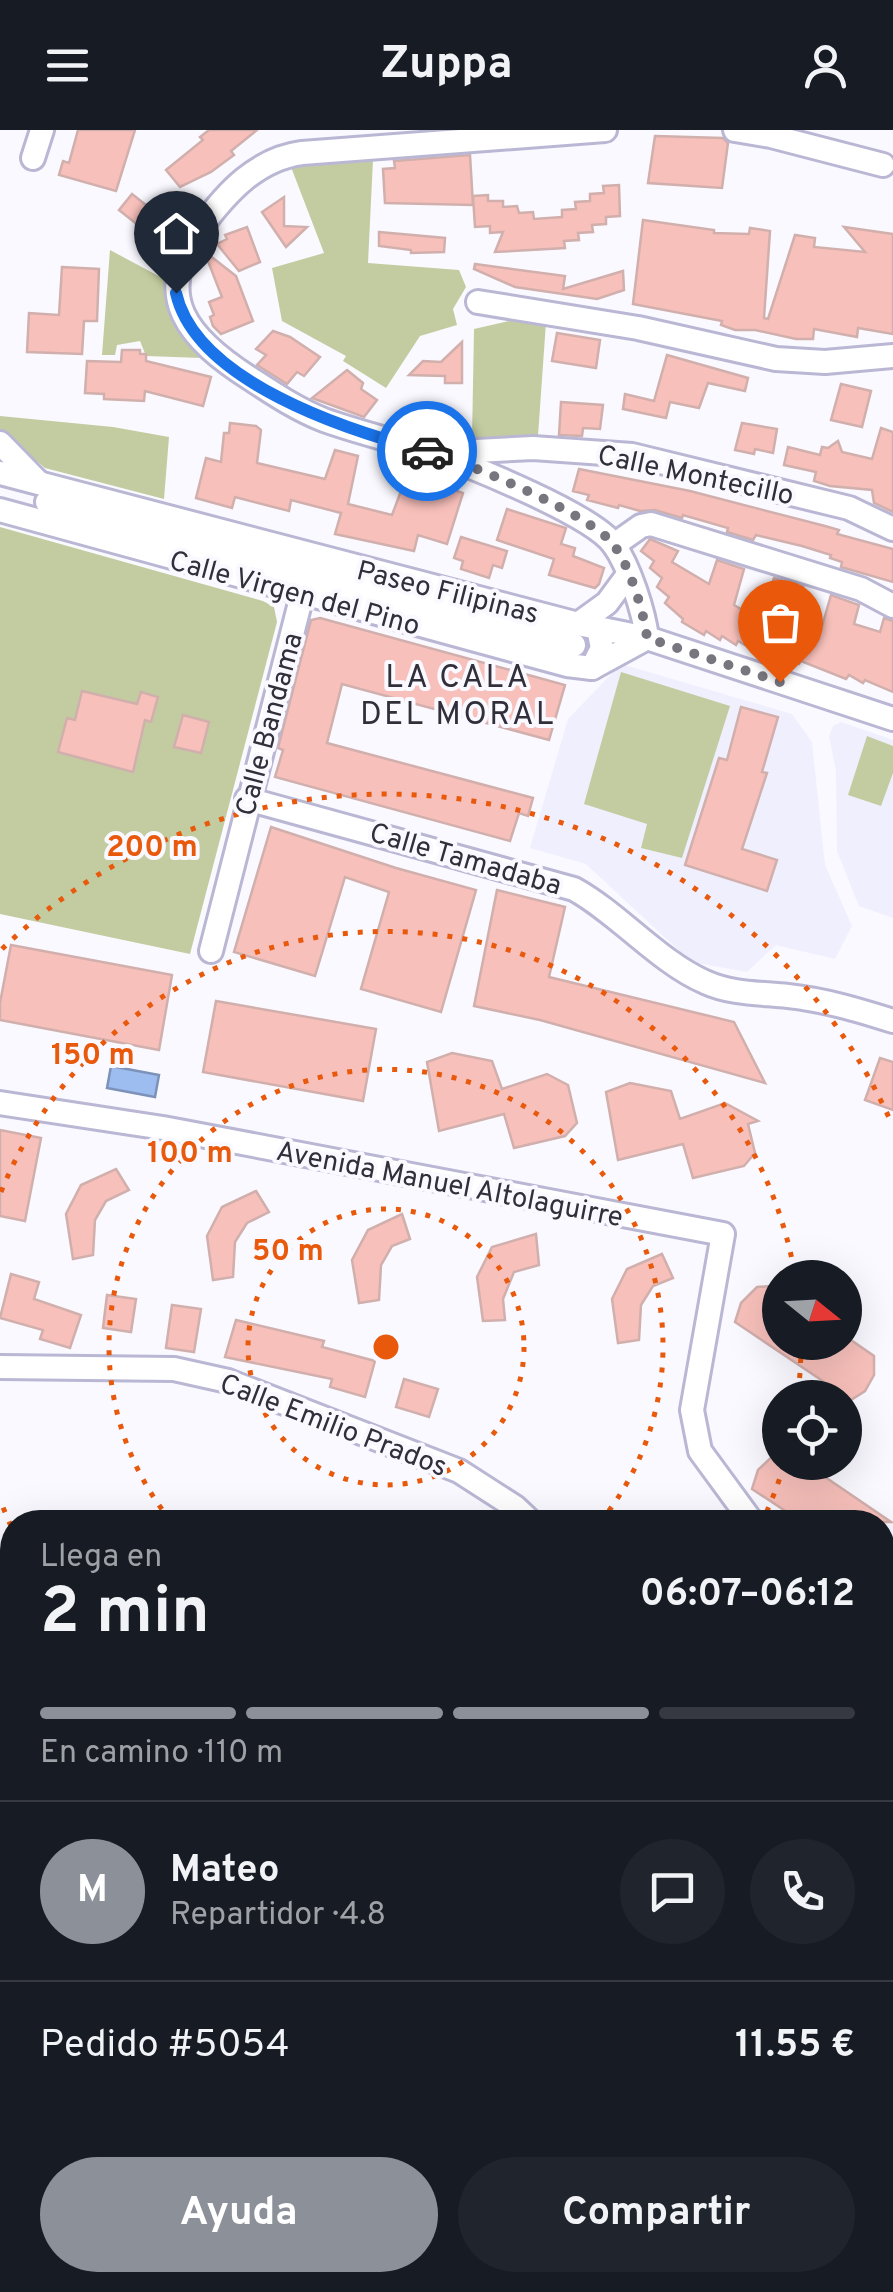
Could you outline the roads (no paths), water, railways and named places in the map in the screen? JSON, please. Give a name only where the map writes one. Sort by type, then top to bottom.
[{"type":"street","points":[[33,158],[42,130]]},
{"type":"street","points":[[592,668],[647,638],[644,612],[614,545],[587,521],[434,453],[321,419],[225,363],[201,341],[180,312],[176,293],[181,265],[196,233],[234,187],[256,170],[287,155],[605,130]]},
{"type":"street","points":[[735,130],[884,165]]},
{"type":"street","points":[[478,302],[638,328],[776,359],[825,362],[893,356]]},
{"type":"street","points":[[0,443],[41,484]]},
{"type":"street","name":"Calle Montecillo","points":[[434,453],[533,448],[632,455],[848,508],[893,529]]},
{"type":"street","name":"Paseo Filipinas","points":[[0,473],[312,576],[584,632],[647,638],[893,719]]},
{"type":"street","points":[[0,489],[293,571]]},
{"type":"street","name":"Calle Virgen del Pino","points":[[0,510],[312,576],[567,666],[592,668]]},
{"type":"street","points":[[614,545],[641,526],[651,524],[862,588],[893,606]]},
{"type":"street","name":"Calle Bandama","points":[[211,951],[248,799],[312,576]]},
{"type":"street","points":[[592,668],[602,648],[584,632],[628,576]]},
{"type":"street","name":"Calle Tamadaba","points":[[248,799],[574,888],[703,982],[733,991],[829,1002],[893,1021]]},
{"type":"street","name":"Avenida Manuel Altolaguirre","points":[[0,1103],[163,1128],[723,1234],[692,1410],[700,1451],[743,1510]]},
{"type":"street","name":"Calle Emilio Prados","points":[[0,1367],[174,1370],[228,1381],[459,1471],[518,1510]]},
{"type":"water","points":[[111,1066],[159,1075],[155,1097],[107,1088]]},
{"type":"district","name":"LA CALA DEL MORAL","points":[[458,694]]}]
